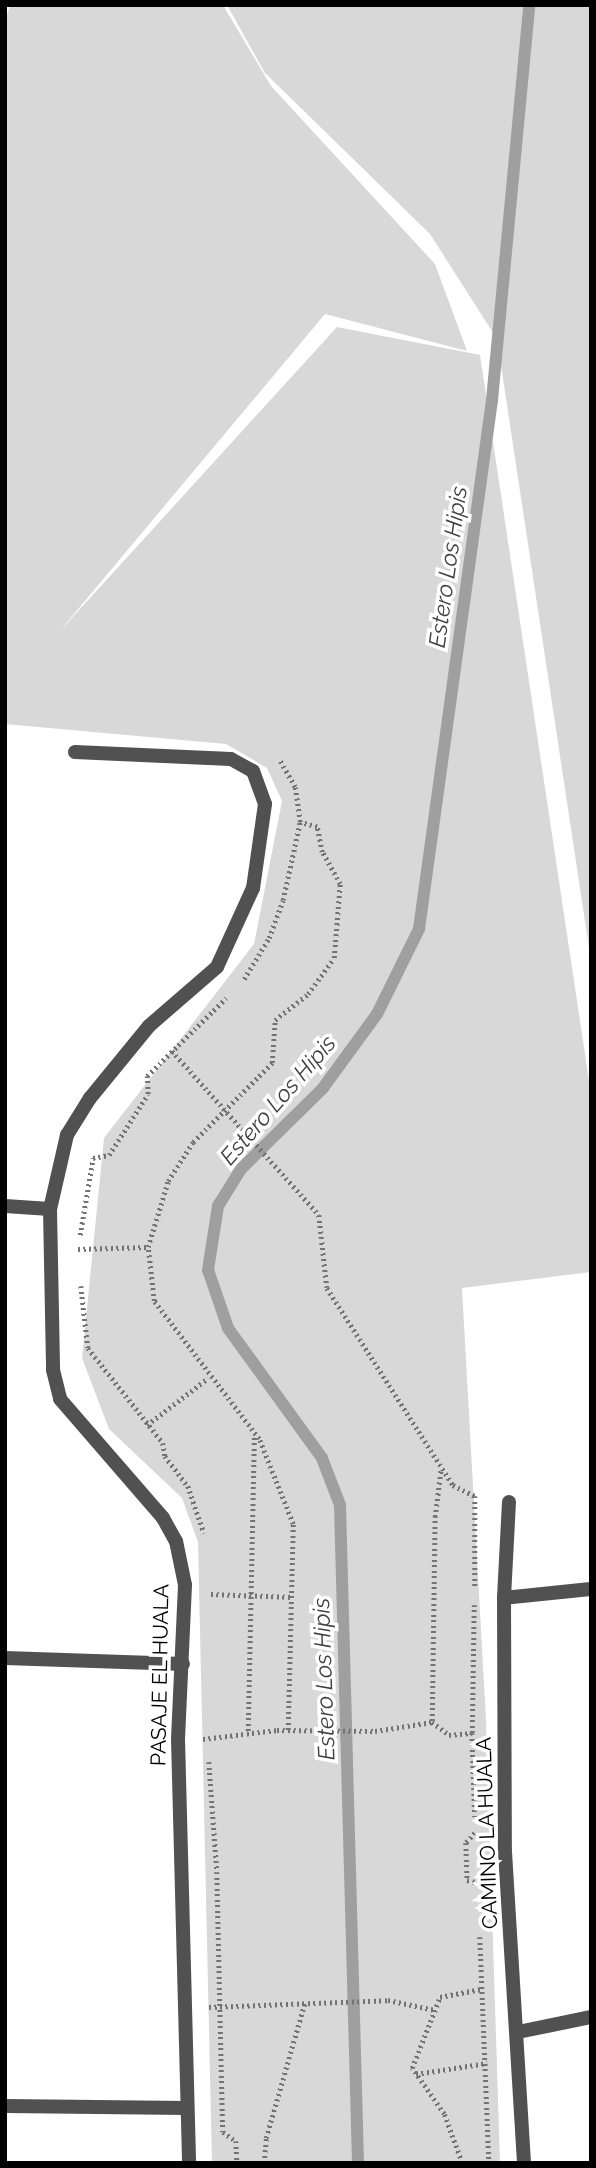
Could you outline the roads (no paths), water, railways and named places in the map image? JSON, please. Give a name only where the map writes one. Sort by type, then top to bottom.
[{"type":"street","name":"PASAJE EL HUALA","points":[[75,752],[231,759],[253,771],[263,790],[263,842],[253,888],[237,928],[217,967],[149,1026],[90,1098],[68,1135],[50,1209],[53,1370],[60,1399],[163,1518],[176,1541],[185,1585],[178,1739],[189,2163]]},
{"type":"street","points":[[5,1206],[50,1209]]},
{"type":"street","name":"CAMINO LA HUALA","points":[[509,1502],[504,1598],[505,1852],[519,2032],[524,2163]]},
{"type":"street","points":[[504,1598],[591,1589]]},
{"type":"street","points":[[5,1658],[183,1664]]},
{"type":"street","points":[[519,2032],[591,2017]]},
{"type":"street","points":[[5,2106],[187,2108]]},
{"type":"waterway","name":"Estero Los Hipis","points":[[358,2163],[340,1505],[322,1458],[228,1328],[208,1270],[218,1206],[241,1169],[323,1088],[377,1014],[419,929],[492,400],[529,5]]}]
